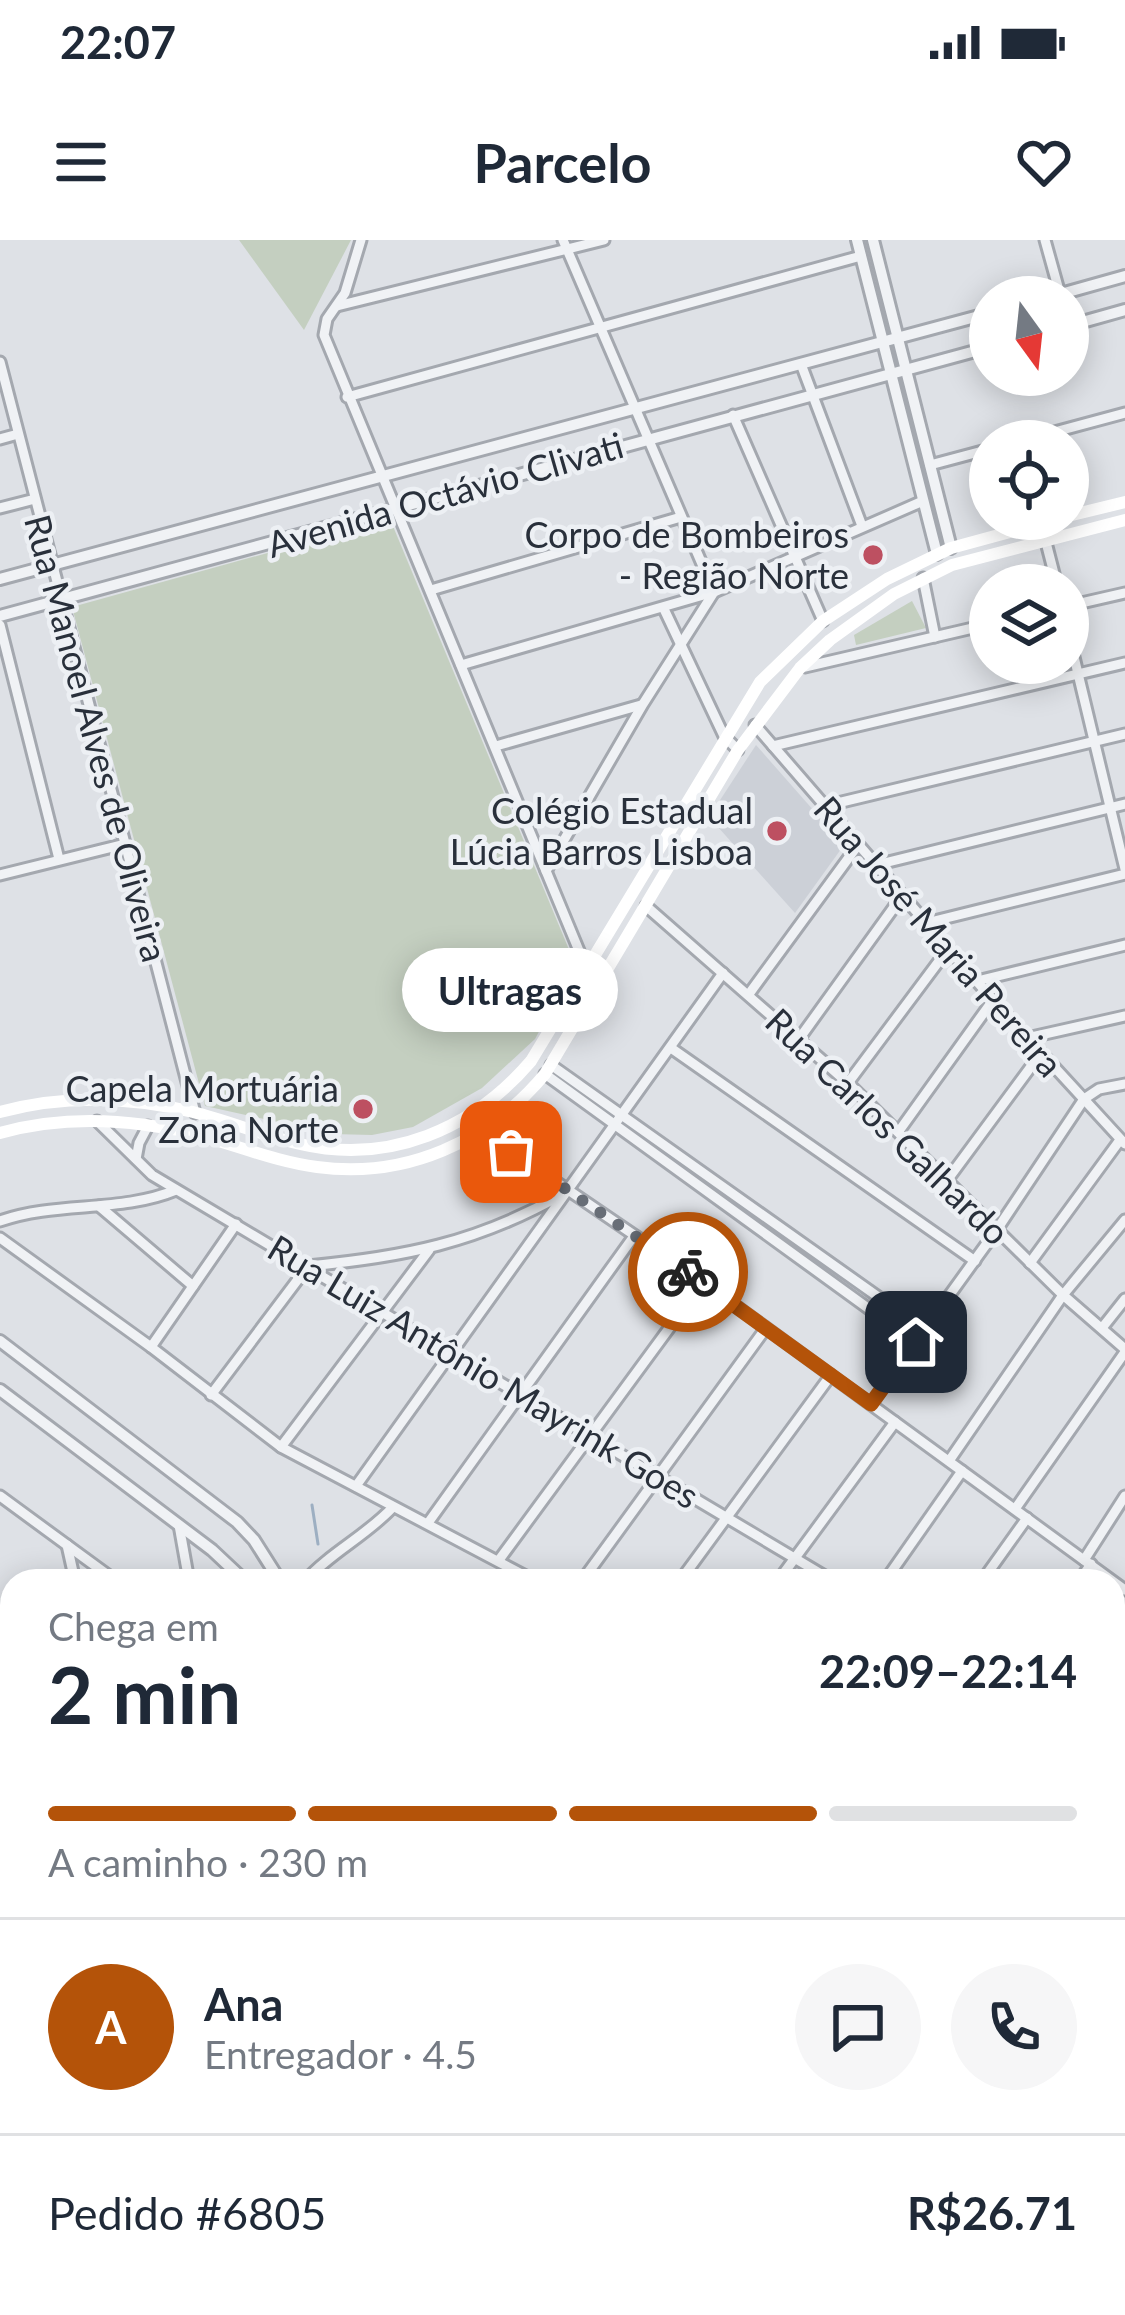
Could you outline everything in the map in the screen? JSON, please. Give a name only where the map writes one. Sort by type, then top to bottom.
[{"type":"main road","points":[[1089,511],[1125,502]]},
{"type":"main road","points":[[1089,529],[1125,520]]},
{"type":"main road","points":[[482,1132],[480,1118],[531,1061],[760,682],[823,621],[887,579],[951,548],[980,540]]},
{"type":"main road","points":[[0,1132],[68,1120],[148,1126],[296,1163],[341,1168],[408,1163],[482,1132],[519,1103],[548,1069],[738,750],[800,668],[844,629],[923,578],[1042,540]]},
{"type":"main road","points":[[923,578],[948,560],[951,548]]},
{"type":"main road","points":[[887,579],[894,594]]},
{"type":"main road","points":[[580,1012],[591,982],[587,970]]},
{"type":"main road","points":[[0,1112],[96,1100],[145,1103],[299,1144],[362,1150],[404,1144],[443,1130],[503,1093]]},
{"type":"main road","points":[[148,1126],[163,1122],[187,1126],[195,1113]]},
{"type":"street","points":[[361,240],[324,334],[587,970]]},
{"type":"street","points":[[338,306],[566,245],[604,240]]},
{"type":"street","points":[[857,240],[937,554]]},
{"type":"street","points":[[873,240],[951,548]]},
{"type":"street","points":[[1046,240],[1052,276]]},
{"type":"street","points":[[566,245],[714,592]]},
{"type":"street","points":[[347,397],[861,256]]},
{"type":"street","points":[[1089,286],[1125,276]]},
{"type":"street","points":[[1089,320],[1125,310]]},
{"type":"street","name":"Avenida Octávio Clivati","points":[[0,579],[969,318]]},
{"type":"street","name":"Avenida Octávio Clivati","points":[[0,616],[969,353]]},
{"type":"street","points":[[801,364],[862,526]]},
{"type":"street","name":"Rua Manoel Alves de Oliveira","points":[[0,366],[195,1113]]},
{"type":"street","points":[[1089,423],[1125,413]]},
{"type":"street","points":[[733,415],[823,621]]},
{"type":"street","points":[[0,439],[18,434]]},
{"type":"street","points":[[930,465],[969,455]]},
{"type":"street","points":[[0,508],[35,499]]},
{"type":"street","points":[[461,665],[714,592],[923,501]]},
{"type":"street","points":[[431,590],[681,517]]},
{"type":"street","points":[[923,578],[935,637]]},
{"type":"street","points":[[546,872],[714,592]]},
{"type":"street","points":[[1089,602],[1125,593]]},
{"type":"street","points":[[664,609],[724,736],[738,750]]},
{"type":"street","points":[[0,625],[59,859]]},
{"type":"street","points":[[844,629],[854,655]]},
{"type":"street","points":[[800,668],[969,629]]},
{"type":"street","points":[[1089,671],[1125,663]]},
{"type":"street","points":[[773,746],[1035,684]]},
{"type":"street","points":[[926,923],[1125,871],[1080,684]]},
{"type":"street","points":[[496,746],[643,704]]},
{"type":"street","name":"Rua José Maria Pereira","points":[[755,724],[976,981],[1123,1142]]},
{"type":"street","points":[[825,806],[1125,734]]},
{"type":"street","points":[[876,865],[1125,804]]},
{"type":"street","points":[[0,875],[124,844]]},
{"type":"street","points":[[749,994],[858,845]]},
{"type":"street","points":[[799,1040],[902,896]]},
{"type":"street","name":"Rua Carlos Galhardo","points":[[646,906],[848,1083],[1125,1351]]},
{"type":"street","points":[[976,981],[1125,944]]},
{"type":"street","points":[[848,1083],[948,949]]},
{"type":"street","points":[[356,1486],[723,973]]},
{"type":"street","points":[[898,1131],[993,1000]]},
{"type":"street","points":[[1028,1038],[1125,1016]]},
{"type":"street","points":[[671,1048],[975,1261]]},
{"type":"street","points":[[948,1179],[1041,1053]]},
{"type":"street","points":[[548,1069],[925,1330]]},
{"type":"street","points":[[871,1404],[1084,1100],[1099,1089],[1125,1084]]},
{"type":"street","points":[[620,1119],[916,1342]]},
{"type":"street","name":"Rua Luiz Antônio Mayrink Goes","points":[[96,1121],[176,1190],[814,1569]]},
{"type":"street","points":[[136,1159],[148,1126]]},
{"type":"street","points":[[482,1132],[703,1282],[1097,1569]]},
{"type":"street","points":[[1030,1263],[1123,1142]]},
{"type":"street","points":[[0,1221],[56,1208],[157,1198],[176,1190]]},
{"type":"street","points":[[211,1395],[308,1266],[429,1250],[520,1218],[567,1191]]},
{"type":"street","points":[[99,1206],[193,1286]]},
{"type":"street","points":[[520,1218],[536,1235]]},
{"type":"street","points":[[949,1461],[1063,1295],[1125,1220]]},
{"type":"street","points":[[152,1347],[236,1224]]},
{"type":"street","points":[[428,1523],[634,1236]]},
{"type":"street","points":[[0,1238],[152,1347],[281,1448],[515,1569]]},
{"type":"street","points":[[281,1448],[429,1250]]},
{"type":"street","points":[[499,1560],[703,1282]]},
{"type":"street","points":[[1102,1328],[1125,1299]]},
{"type":"street","points":[[591,1569],[766,1328]]},
{"type":"street","points":[[0,1341],[237,1522],[254,1540],[268,1569]]},
{"type":"street","points":[[1015,1509],[1125,1351]]},
{"type":"street","points":[[689,1569],[831,1375]]},
{"type":"street","points":[[0,1390],[231,1569]]},
{"type":"street","points":[[787,1569],[895,1422]]},
{"type":"street","points":[[893,1569],[962,1471]]},
{"type":"street","points":[[0,1496],[100,1569]]},
{"type":"street","points":[[1085,1569],[1125,1496]]},
{"type":"street","points":[[315,1569],[372,1530],[393,1507]]},
{"type":"street","points":[[991,1569],[1027,1518]]},
{"type":"street","points":[[179,1525],[187,1569]]},
{"type":"street","points":[[67,1545],[73,1569]]},
{"type":"shaded area","name":"Colégio Estadual Lúcia Barros Lisboa","points":[[756,745],[844,845],[795,913],[709,817]]},
{"type":"green space","points":[[239,240],[351,240],[304,330]]},
{"type":"green space","points":[[390,519],[575,964],[535,1039],[482,1088],[413,1127],[372,1135],[332,1134],[205,1106],[72,607]]},
{"type":"green space","points":[[912,601],[926,628],[856,645],[854,635]]},
{"type":"waterway","points":[[312,1505],[318,1544]]},
{"type":"way so far","points":[[511,1152],[688,1272]]},
{"type":"place","name":"Corpo de Bombeiros - Região Norte","points":[[873,555]]},
{"type":"place","name":"Colégio Estadual Lúcia Barros Lisboa","points":[[777,831]]},
{"type":"place","name":"Capela Mortuária Zona Norte","points":[[363,1109]]},
{"type":"place","name":"Ultragas","points":[[511,1152]]},
{"type":"route","points":[[688,1272],[871,1404],[916,1342]]}]
